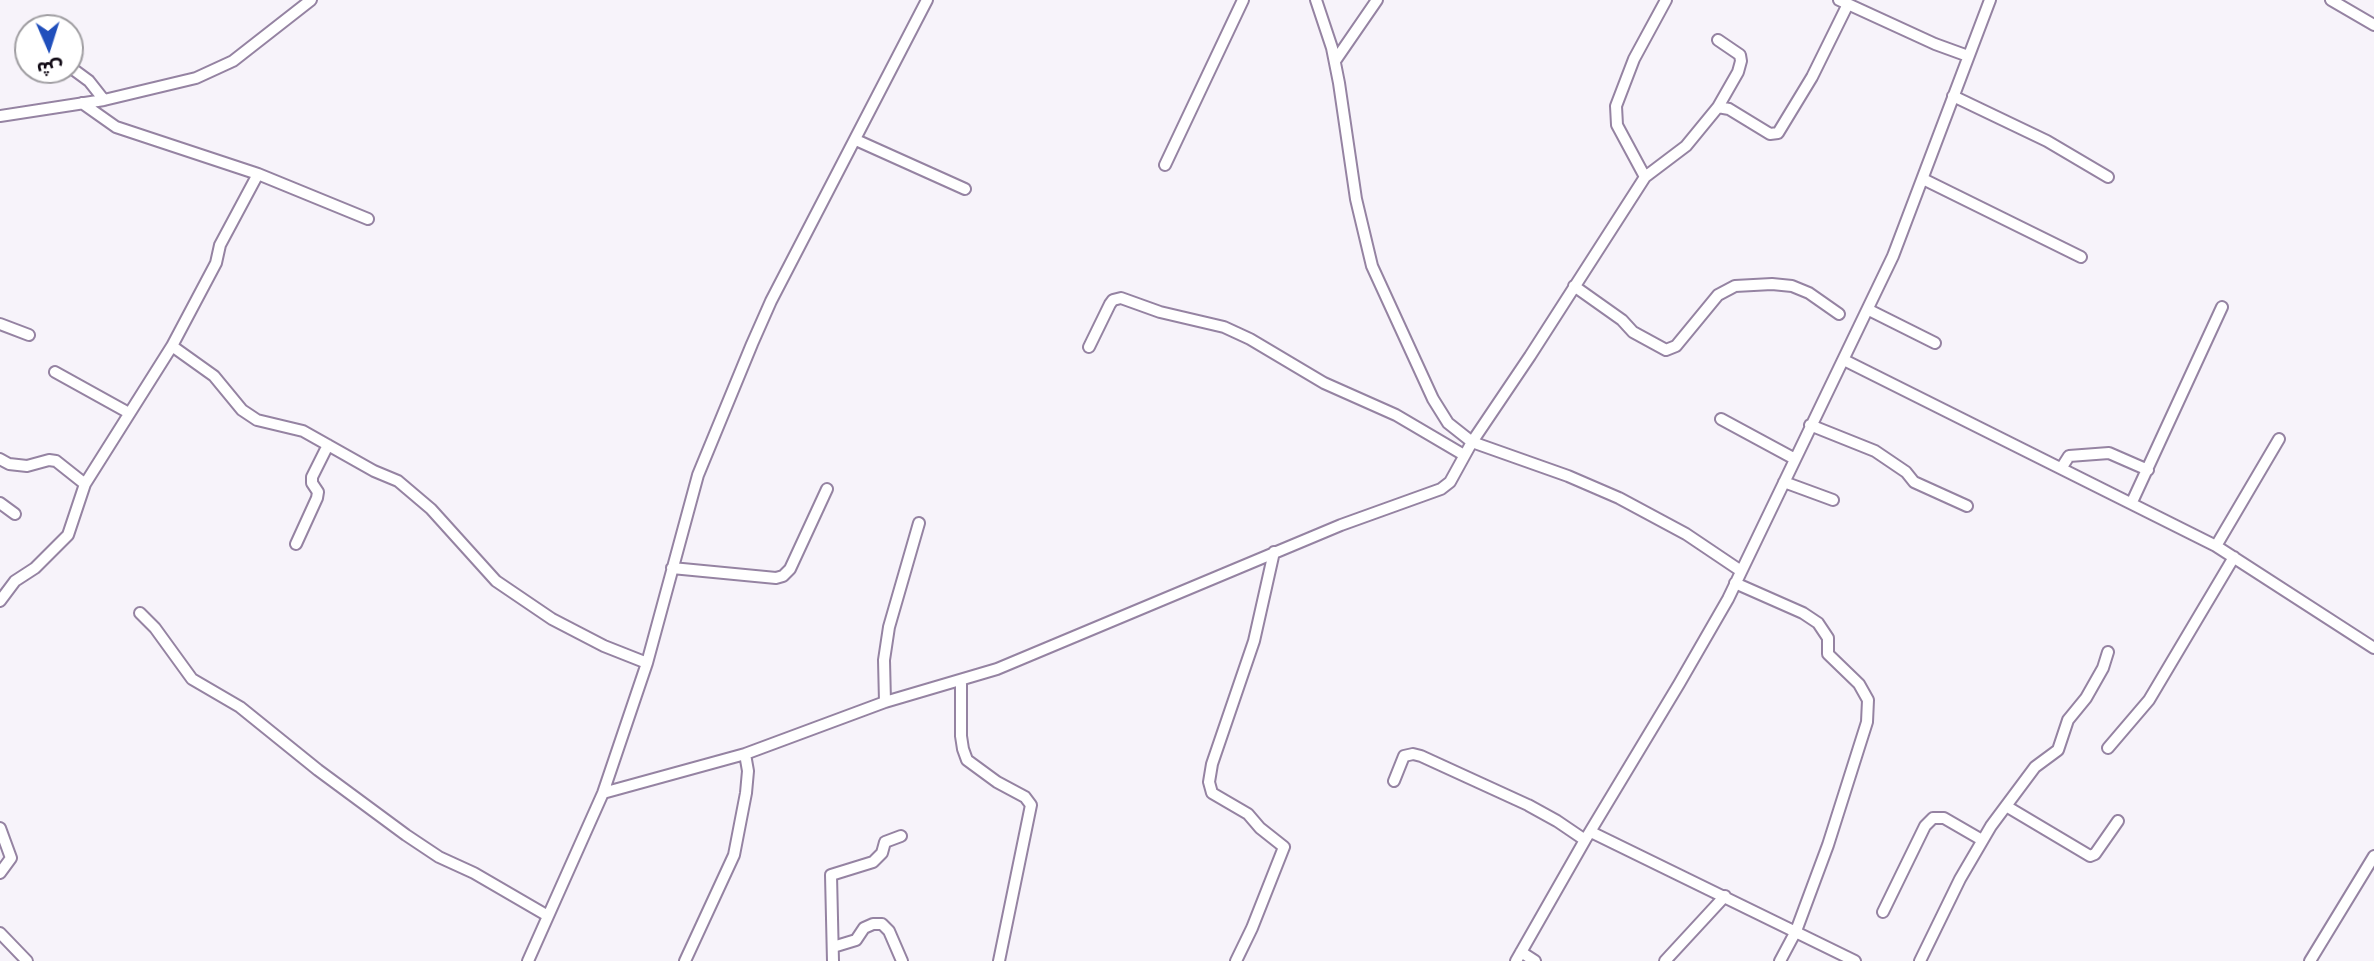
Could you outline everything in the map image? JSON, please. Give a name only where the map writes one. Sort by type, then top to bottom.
[{"type":"street","points":[[0,116],[104,100],[176,84],[216,70],[257,44],[311,0]]},
{"type":"street","points":[[527,961],[603,793],[647,663],[698,475],[751,344],[927,0]]},
{"type":"street","points":[[1165,165],[1243,0]]},
{"type":"street","points":[[1315,0],[1335,61],[1356,199],[1372,266],[1433,399],[1448,423],[1472,442],[1568,476],[1619,498],[1686,534],[1741,571]]},
{"type":"street","points":[[1335,61],[1377,0]]},
{"type":"street","points":[[1644,177],[1617,125],[1616,106],[1634,60],[1666,0]]},
{"type":"street","points":[[1535,961],[1519,956],[1708,635],[1869,310],[1893,256],[1990,0]]},
{"type":"street","points":[[2331,0],[2374,25]]},
{"type":"street","points":[[1718,107],[1725,107],[1766,133],[1776,135],[1812,77],[1844,2],[1935,44],[1968,56]]},
{"type":"street","points":[[603,793],[745,754],[885,702],[997,669],[1273,552],[1370,513],[1441,489],[1450,482],[1472,442],[1644,177],[1686,146],[1718,107],[1738,72],[1741,61],[1740,55],[1718,40]]},
{"type":"street","points":[[84,77],[104,100]]},
{"type":"street","points":[[1953,96],[2048,141],[2108,177]]},
{"type":"street","points":[[82,103],[116,127],[258,174],[368,219]]},
{"type":"street","points":[[856,140],[965,189]]},
{"type":"street","points":[[0,601],[15,581],[35,568],[68,535],[85,484],[172,346],[216,263],[220,244],[258,174]]},
{"type":"street","points":[[1923,179],[2081,257]]},
{"type":"street","points":[[1574,286],[1622,320],[1633,332],[1666,350],[1676,346],[1718,295],[1735,286],[1792,286],[1809,293],[1839,314]]},
{"type":"street","points":[[1089,346],[1110,304],[1121,298],[1160,312],[1224,327],[1250,339],[1324,383],[1396,415],[1464,455]]},
{"type":"street","points":[[2132,502],[2222,307]]},
{"type":"street","points":[[1869,310],[1935,343]]},
{"type":"street","points":[[0,324],[29,335]]},
{"type":"street","points":[[172,346],[214,376],[242,410],[257,419],[303,431],[374,471],[398,481],[431,509],[496,581],[552,619],[604,646],[647,663]]},
{"type":"street","points":[[1844,359],[2216,546],[2373,645]]},
{"type":"street","points":[[55,372],[130,413]]},
{"type":"street","points":[[1721,419],[1795,459]]},
{"type":"street","points":[[1810,425],[1875,451],[1906,472],[1914,482],[1967,506]]},
{"type":"street","points":[[2216,546],[2280,439]]},
{"type":"street","points":[[296,544],[317,498],[318,492],[312,483],[312,477],[328,445]]},
{"type":"street","points":[[2062,467],[2069,456],[2109,453],[2148,470]]},
{"type":"street","points":[[0,459],[9,464],[27,466],[49,460],[56,461],[85,484]]},
{"type":"street","points":[[1784,482],[1833,500]]},
{"type":"street","points":[[672,568],[776,578],[783,576],[790,569],[827,489]]},
{"type":"street","points":[[0,503],[15,513]]},
{"type":"street","points":[[885,702],[886,646],[919,523]]},
{"type":"street","points":[[1236,961],[1284,847],[1260,828],[1248,814],[1212,793],[1209,782],[1212,764],[1254,641],[1273,552]]},
{"type":"street","points":[[2108,748],[2153,694],[2234,557]]},
{"type":"street","points":[[1735,583],[1803,612],[1818,623],[1828,638],[1828,654],[1859,684],[1868,700],[1867,722],[1843,799],[1796,930],[1780,961]]},
{"type":"street","points":[[139,613],[155,628],[192,679],[240,707],[308,763],[439,857],[474,873],[548,916]]},
{"type":"street","points":[[1920,961],[1982,840],[2035,767],[2058,750],[2067,720],[2087,698],[2108,652]]},
{"type":"street","points":[[961,681],[961,736],[967,760],[1025,797],[1031,805],[999,961]]},
{"type":"street","points":[[685,961],[734,855],[746,793],[748,771],[745,754]]},
{"type":"street","points":[[1394,780],[1404,756],[1413,754],[1528,805],[1588,836],[1725,896],[1855,961]]},
{"type":"street","points":[[2006,806],[2090,856],[2095,854],[2118,821]]},
{"type":"street","points":[[1883,912],[1925,826],[1933,818],[1944,818],[1982,840]]},
{"type":"street","points":[[0,828],[11,854],[9,862],[0,873]]},
{"type":"street","points":[[833,961],[831,875],[873,862],[881,853],[885,842],[901,836]]},
{"type":"street","points":[[2310,961],[2374,856]]},
{"type":"street","points":[[1665,961],[1725,896]]},
{"type":"street","points":[[833,947],[856,940],[864,928],[882,923],[889,931],[902,961]]},
{"type":"street","points":[[0,933],[27,961]]}]
